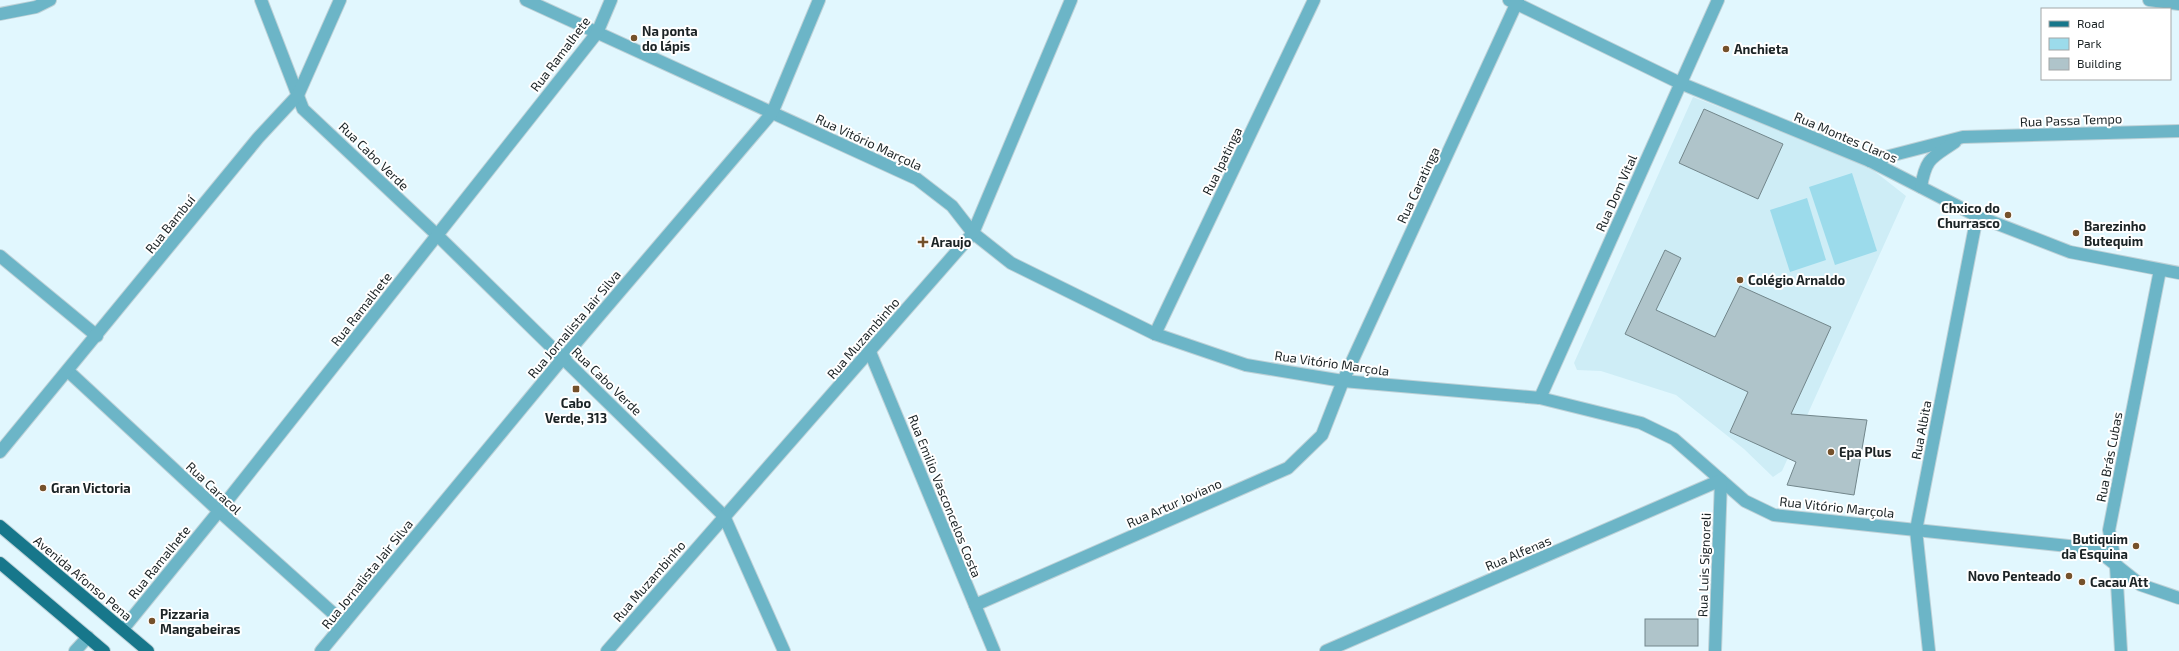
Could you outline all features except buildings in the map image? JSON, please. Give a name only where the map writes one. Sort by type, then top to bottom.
[{"type":"main road","name":"Avenida Afonso Pena","points":[[0,526],[148,651]]},
{"type":"main road","points":[[0,563],[104,651]]},
{"type":"street","points":[[0,14],[36,7],[50,0]]},
{"type":"street","name":"Rua Cabo Verde","points":[[261,0],[303,109],[437,235],[724,516],[784,651]]},
{"type":"street","name":"Rua Bambuí","points":[[0,452],[97,336],[258,138],[298,95],[340,0]]},
{"type":"street","name":"Rua Vitório Marçola","points":[[526,0],[917,179],[952,206],[973,233],[1011,263],[1155,334],[1246,364],[1344,381],[1540,398],[1641,423],[1674,439],[1745,501],[1774,515],[2078,547],[2101,554],[2141,585],[2179,598]]},
{"type":"street","name":"Rua Ramalhete","points":[[123,629],[219,511],[597,33],[611,0]]},
{"type":"street","name":"Rua Jornalista Jair Silva","points":[[322,651],[563,358],[772,113],[820,0]]},
{"type":"street","name":"Rua Muzambinho","points":[[607,651],[973,233],[1071,0]]},
{"type":"street","name":"Rua Ipatinga","points":[[1155,334],[1314,0]]},
{"type":"street","name":"Rua Dom Vital","points":[[1540,398],[1718,0]]},
{"type":"street","points":[[2149,0],[2179,4]]},
{"type":"street","name":"Rua Montes Claros","points":[[1514,1],[1680,83],[1870,161],[1977,216],[2070,252],[2179,273]]},
{"type":"street","name":"Rua Caratinga","points":[[1344,381],[1514,1]]},
{"type":"street","name":"Rua Passa Tempo","points":[[1870,161],[1963,137],[2179,131]]},
{"type":"street","points":[[1921,186],[1924,168],[1930,159],[1963,137]]},
{"type":"street","name":"Rua Albita","points":[[1928,651],[1916,530],[1977,216]]},
{"type":"street","points":[[0,256],[97,336]]},
{"type":"street","name":"Rua Brás Cubas","points":[[2121,651],[2116,566],[2109,530],[2160,270]]},
{"type":"street","name":"Rua Emilio Vasconcelos Costa","points":[[870,352],[994,651]]},
{"type":"street","name":"Rua Caracol","points":[[68,371],[219,511],[344,623]]},
{"type":"street","name":"Rua Artur Joviano","points":[[974,605],[1288,468],[1322,435],[1344,381]]},
{"type":"street","name":"Rua Alfenas","points":[[1326,651],[1721,480]]},
{"type":"street","name":"Rua Luis Signoreli","points":[[1715,651],[1721,480]]},
{"type":"street","points":[[75,651],[88,637]]},
{"type":"shaded area","name":"Colégio Arnaldo","points":[[1693,97],[1864,163],[1906,196],[1782,471],[1773,477],[1744,449],[1676,395],[1601,371],[1577,370],[1574,363]]},
{"type":"green space","points":[[1852,173],[1877,251],[1835,265],[1809,187]]},
{"type":"green space","points":[[1807,198],[1826,260],[1790,272],[1770,210]]},
{"type":"place","name":"Na ponta do lápis","points":[[634,38]]},
{"type":"place","name":"Anchieta","points":[[1726,49]]},
{"type":"place","name":"Chxico do Churrasco","points":[[2008,215]]},
{"type":"place","name":"Barezinho Butequim","points":[[2076,233]]},
{"type":"place","name":"Araujo","points":[[923,242]]},
{"type":"place","name":"Colégio Arnaldo","points":[[1740,280]]},
{"type":"place","name":"Cabo Verde, 313","points":[[576,389]]},
{"type":"place","name":"Epa Plus","points":[[1831,452]]},
{"type":"place","name":"Gran Victoria","points":[[43,488]]},
{"type":"place","name":"Butiquim da Esquina","points":[[2136,546]]},
{"type":"place","name":"Novo Penteado","points":[[2069,576]]},
{"type":"place","name":"Cacau Att","points":[[2082,582]]},
{"type":"place","name":"Pizzaria Mangabeiras","points":[[152,621]]}]
